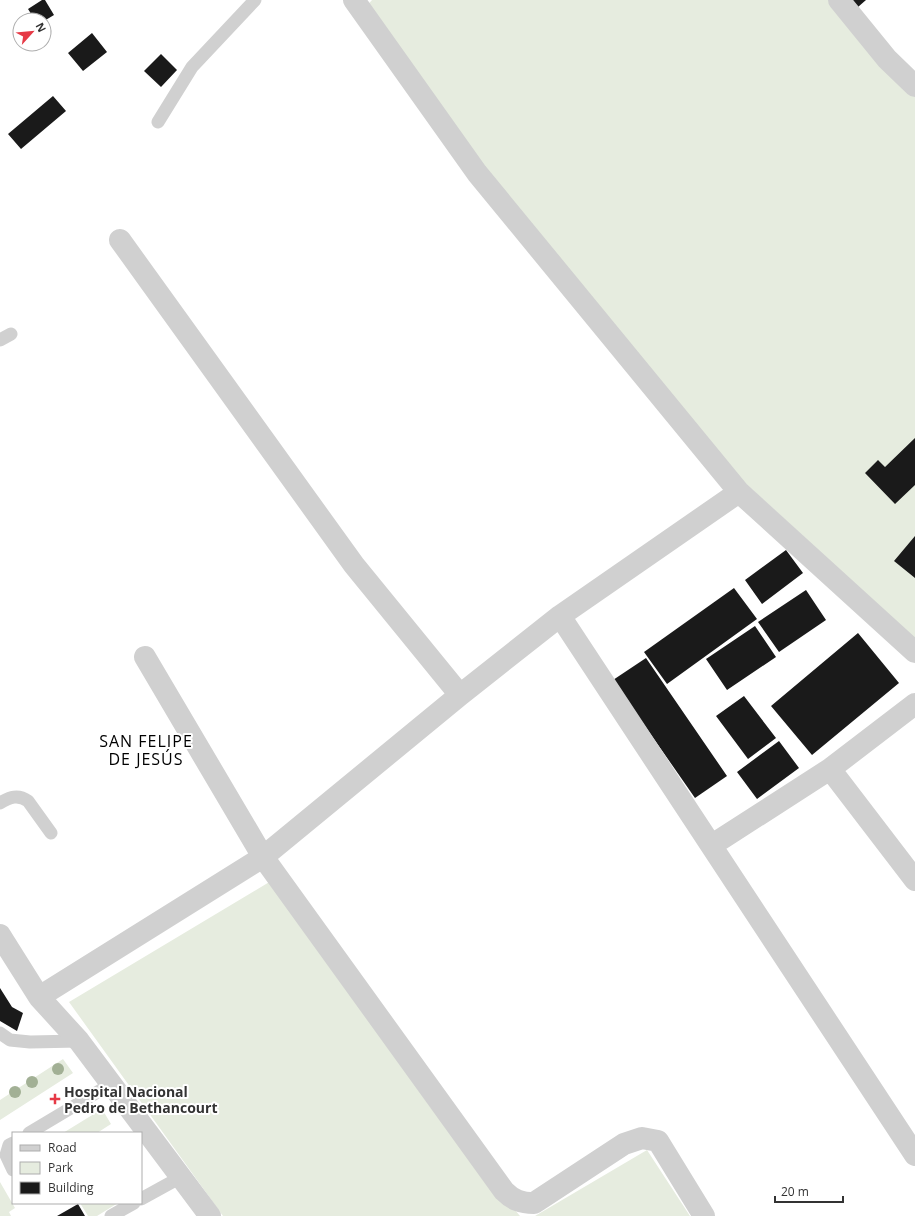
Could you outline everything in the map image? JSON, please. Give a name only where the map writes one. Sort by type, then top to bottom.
[{"type":"street","points":[[839,0],[887,59],[915,86]]},
{"type":"street","points":[[356,1],[477,173],[739,492],[915,652]]},
{"type":"street","points":[[120,240],[354,565],[460,695]]},
{"type":"street","points":[[39,997],[263,857],[460,695],[560,616],[739,492]]},
{"type":"street","points":[[560,616],[915,1155]]},
{"type":"street","points":[[145,656],[263,857],[509,1196],[515,1200],[525,1203],[534,1203],[624,1144],[642,1138],[658,1141],[704,1216]]},
{"type":"street","points":[[712,845],[830,769],[915,704]]},
{"type":"street","points":[[830,769],[915,880]]},
{"type":"street","points":[[0,935],[39,997],[80,1041],[144,1131],[210,1216]]},
{"type":"lane","points":[[158,122],[192,67],[255,0]]},
{"type":"lane","points":[[0,804],[12,797],[19,796],[24,798],[28,801],[51,833]]},
{"type":"lane","points":[[0,1033],[10,1040],[30,1042],[80,1041]]},
{"type":"lane","points":[[32,1132],[111,1084]]},
{"type":"lane","points":[[12,1144],[10,1145],[6,1156],[12,1168]]},
{"type":"lane","points":[[142,1198],[181,1177]]},
{"type":"lane","points":[[111,1216],[132,1204]]},
{"type":"green space","points":[[372,0],[833,0],[915,89],[915,639],[743,481],[582,293],[364,9]]},
{"type":"green space","points":[[271,881],[431,1108],[520,1216],[223,1216],[69,1002]]},
{"type":"green space","points":[[63,1059],[73,1073],[0,1120],[0,1100]]},
{"type":"green space","points":[[102,1109],[111,1124],[99,1132],[65,1132]]},
{"type":"green space","points":[[647,1150],[690,1216],[535,1216]]},
{"type":"green space","points":[[0,1182],[15,1208],[9,1212],[11,1216],[0,1216]]},
{"type":"green space","points":[[81,1204],[116,1204],[97,1216],[88,1216]]},
{"type":"building","points":[[42,0],[45,0],[54,15],[52,16],[52,12],[30,12],[28,9]]},
{"type":"building","points":[[852,0],[866,0],[858,7]]},
{"type":"building","points":[[92,33],[107,52],[83,71],[68,53]]},
{"type":"building","points":[[161,54],[177,70],[161,87],[144,71]]},
{"type":"building","points":[[53,96],[66,111],[21,149],[8,134]]},
{"type":"building","points":[[915,438],[915,485],[895,504],[865,473],[878,460],[885,467]]},
{"type":"building","points":[[915,536],[915,578],[894,561]]},
{"type":"building","points":[[786,550],[803,573],[762,604],[745,580]]},
{"type":"building","points":[[734,588],[757,619],[667,684],[644,652]]},
{"type":"building","points":[[806,590],[826,620],[779,652],[758,622]]},
{"type":"building","points":[[755,626],[776,657],[727,690],[706,659]]},
{"type":"building","points":[[858,633],[899,683],[812,755],[771,706]]},
{"type":"building","points":[[646,658],[727,776],[695,798],[613,680]]},
{"type":"building","points":[[744,696],[776,738],[748,759],[716,716]]},
{"type":"building","points":[[779,741],[799,768],[757,799],[737,772]]},
{"type":"building","points":[[0,988],[12,1007],[23,1013],[17,1031],[0,1021]]},
{"type":"building","points":[[78,1204],[85,1216],[57,1216]]},
{"type":"place","name":"Hospital Nacional Pedro de Bethancourt","points":[[55,1099]]},
{"type":"district","name":"SAN FELIPE DE JESÚS","points":[[146,750]]}]
